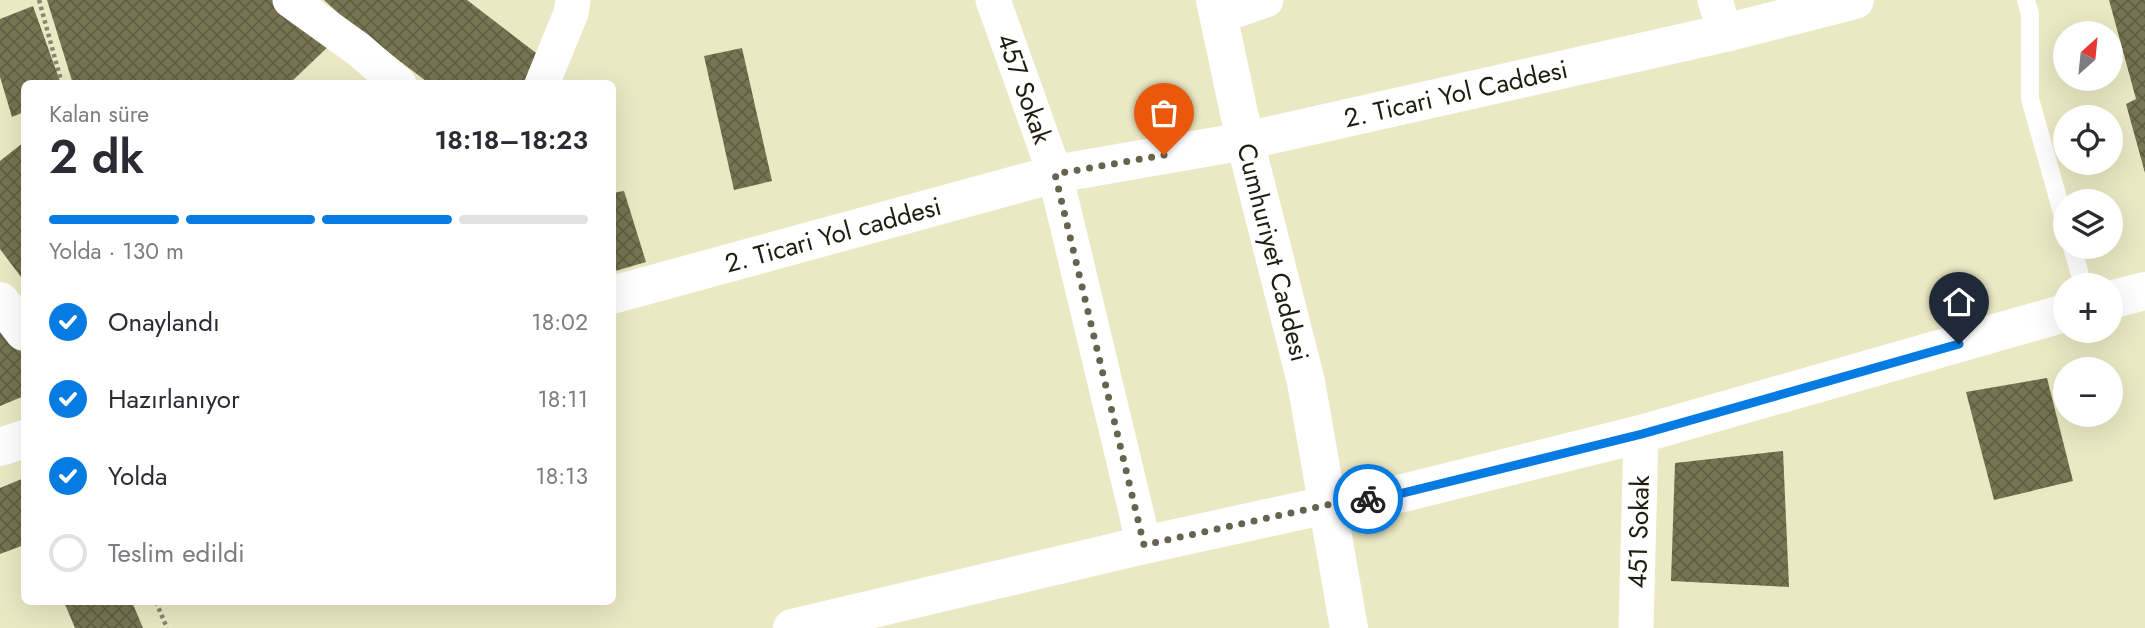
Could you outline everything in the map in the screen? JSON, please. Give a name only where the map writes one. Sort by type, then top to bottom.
[{"type":"main road","name":"2. Ticari Yol Caddesi","points":[[1055,174],[1245,141],[1720,16],[1855,0]]},
{"type":"main road","name":"Cumhuriyet Caddesi","points":[[1217,8],[1245,141],[1306,382],[1349,628]]},
{"type":"main road","name":"2. Ticari Yol caddesi","points":[[616,294],[1055,174]]},
{"type":"main road","points":[[2123,297],[2145,291]]},
{"type":"main road","points":[[0,302],[21,328]]},
{"type":"main road","points":[[792,628],[1144,545],[1327,505],[1399,494],[1642,434],[2053,316]]},
{"type":"main road","points":[[0,447],[21,440]]},
{"type":"street","points":[[290,0],[358,49],[394,80]]},
{"type":"street","points":[[544,80],[572,13],[573,0]]},
{"type":"street","points":[[1217,8],[1266,0]]},
{"type":"street","name":"457 Sokak","points":[[986,1],[1055,174],[1144,545]]},
{"type":"street","name":"451 Sokak","points":[[1636,628],[1642,434]]},
{"type":"lane","points":[[2026,0],[2030,14],[2029,99],[2055,189]]},
{"type":"path","points":[[38,0],[61,80]]},
{"type":"path","points":[[157,605],[167,628]]},
{"type":"building","points":[[47,0],[277,0],[333,42],[293,80],[72,80]]},
{"type":"building","points":[[324,0],[467,0],[540,56],[527,80],[425,80],[348,22]]},
{"type":"building","points":[[2109,0],[2145,0],[2145,173],[2126,104],[2136,99],[2123,51],[2123,21],[2115,21]]},
{"type":"building","points":[[33,6],[60,80],[21,80],[21,113],[12,117],[0,77],[0,19]]},
{"type":"building","points":[[742,48],[772,181],[734,190],[704,56]]},
{"type":"building","points":[[21,144],[21,277],[0,249],[0,161]]},
{"type":"building","points":[[624,191],[646,262],[616,271],[616,192]]},
{"type":"building","points":[[12,322],[21,345],[21,397],[0,406],[0,328]]},
{"type":"building","points":[[2047,378],[2053,402],[2053,427],[2059,427],[2073,481],[1994,500],[1966,392]]},
{"type":"building","points":[[1783,451],[1789,587],[1671,581],[1675,463]]},
{"type":"building","points":[[21,479],[21,546],[0,554],[0,488]]},
{"type":"building","points":[[65,605],[133,605],[143,628],[75,628]]},
{"type":"way so far","points":[[1164,155],[1055,174],[1144,545],[1327,505],[1368,499]]},
{"type":"route","points":[[1368,499],[1399,494],[1642,434],[1959,344]]}]
